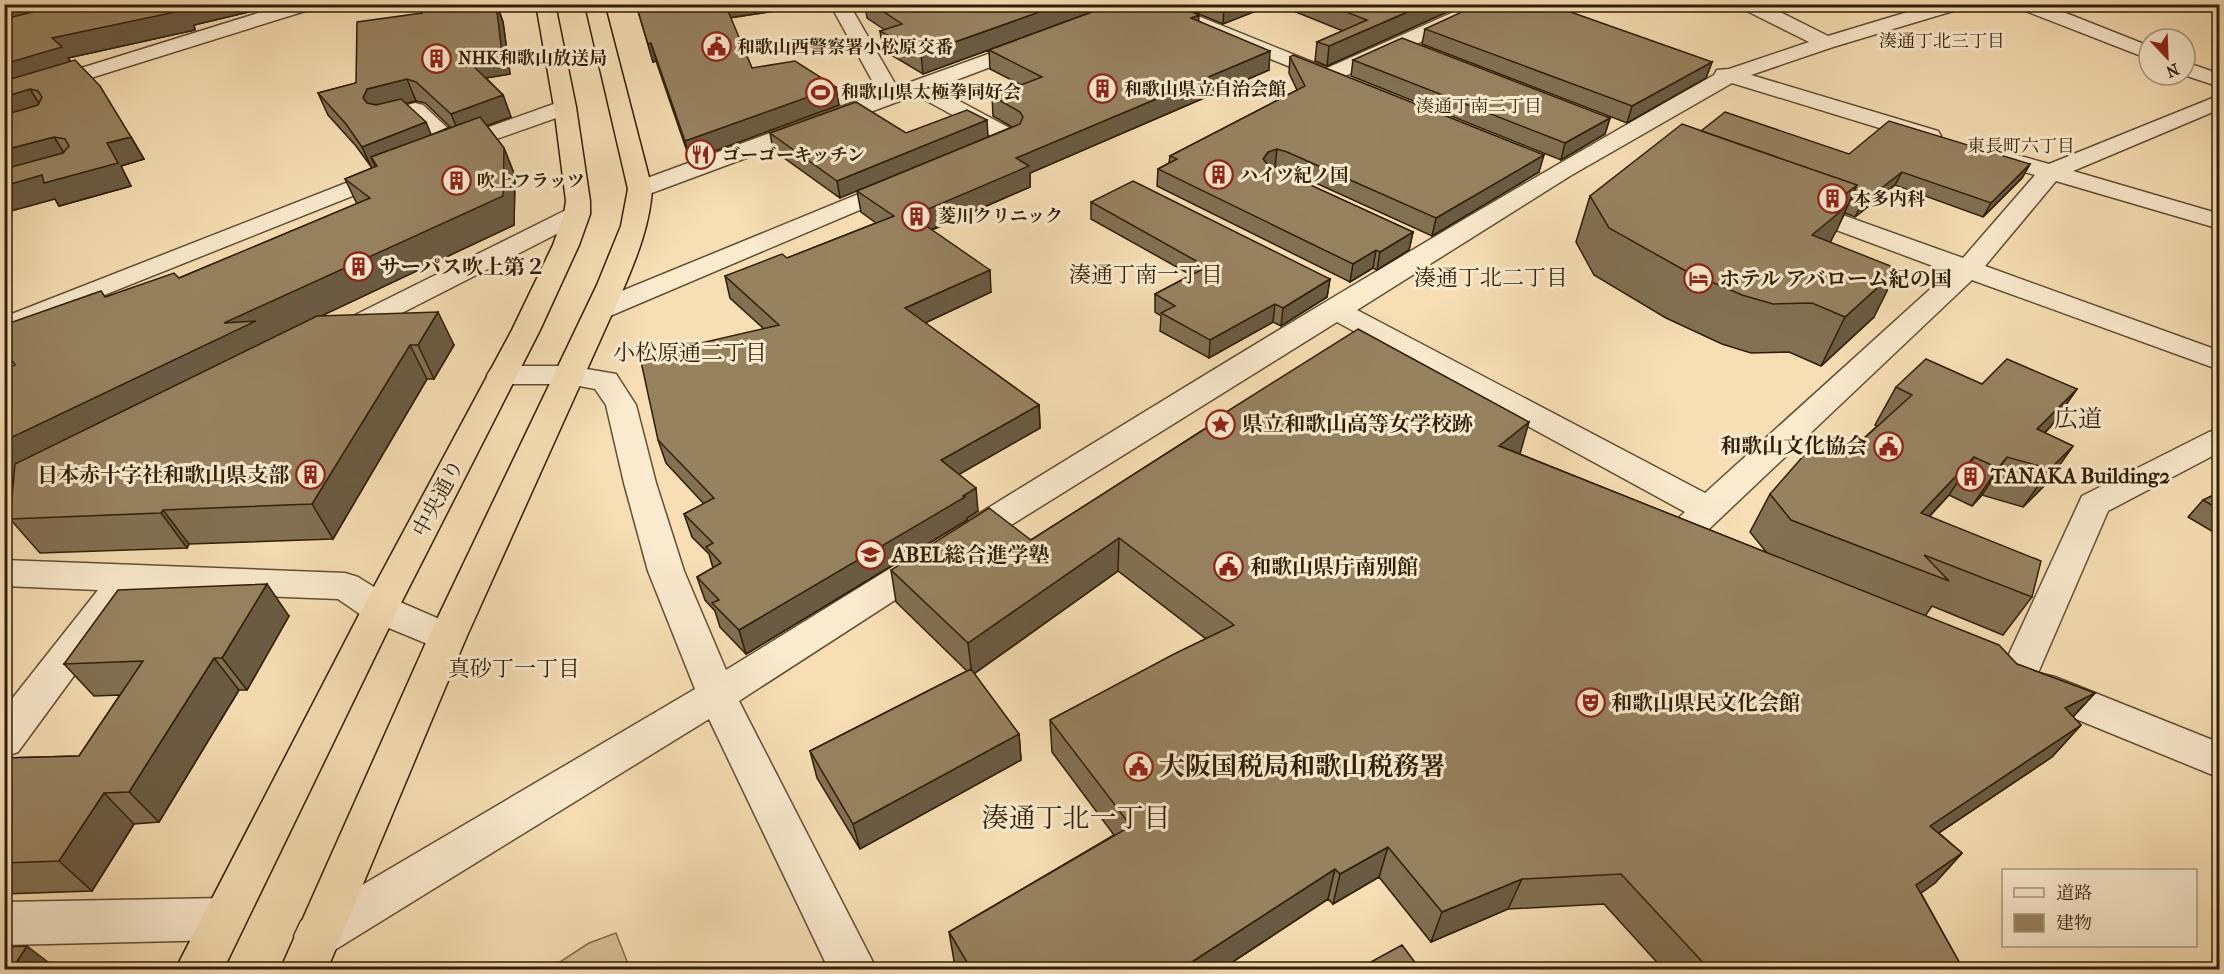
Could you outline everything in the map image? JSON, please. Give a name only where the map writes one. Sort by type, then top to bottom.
[{"type":"highway","name":"中央通り","points":[[198,969],[380,609],[502,375],[566,245],[577,214],[578,201],[565,107],[545,4]]},
{"type":"highway","points":[[303,969],[447,638],[600,310],[634,231],[640,211],[640,189],[594,4]]},
{"type":"street","points":[[4,99],[308,4]]},
{"type":"street","points":[[839,4],[892,97]]},
{"type":"street","points":[[1150,4],[1359,89]]},
{"type":"street","points":[[1326,76],[1489,4]]},
{"type":"street","points":[[1748,4],[1826,43]]},
{"type":"street","points":[[317,936],[717,695],[1342,299],[1423,245],[1552,166],[1729,76],[1826,43],[1956,4]]},
{"type":"street","points":[[2025,4],[2137,48]]},
{"type":"street","points":[[640,189],[1051,37]]},
{"type":"street","points":[[1399,44],[1421,52]]},
{"type":"street","points":[[1708,68],[2220,222]]},
{"type":"street","points":[[2197,72],[2220,81]]},
{"type":"street","points":[[918,87],[1011,138],[957,160]]},
{"type":"street","points":[[1712,551],[1663,531],[1709,510],[1968,269],[2051,172],[2220,101]]},
{"type":"street","points":[[4,327],[433,156],[565,107]]},
{"type":"street","points":[[385,118],[415,110],[433,156]]},
{"type":"street","points":[[1619,133],[1651,153]]},
{"type":"street","points":[[600,310],[925,174]]},
{"type":"street","points":[[1771,197],[2220,362]]},
{"type":"street","points":[[313,347],[577,214]]},
{"type":"street","points":[[1342,299],[1709,510]]},
{"type":"street","points":[[502,375],[569,375],[604,381],[621,405],[640,483],[666,571],[717,695],[854,969]]},
{"type":"street","points":[[2017,678],[2094,504],[2220,439]]},
{"type":"street","points":[[4,502],[79,465]]},
{"type":"street","points":[[4,573],[345,586],[380,609],[447,638]]},
{"type":"street","points":[[4,740],[126,579]]},
{"type":"street","points":[[1984,664],[2220,761]]},
{"type":"street","points":[[4,924],[224,919]]},
{"type":"shaded area","points":[[616,933],[630,969],[549,969],[589,943]]},
{"type":"building","points":[[66,4],[186,4],[183,5],[185,10],[52,38],[62,47],[4,64],[4,19]]},
{"type":"building","points":[[421,4],[496,4],[502,53],[466,59],[503,95],[451,114],[416,82],[407,79],[367,89],[363,98],[367,103],[376,105],[401,99],[426,122],[362,147],[346,124],[318,93],[356,83],[357,22],[422,13]]},
{"type":"building","points":[[642,4],[725,4],[752,68],[795,61],[836,87],[685,141],[651,43],[648,44],[638,11],[644,10]]},
{"type":"building","points":[[872,4],[1062,4],[921,54],[880,31],[902,24]]},
{"type":"building","points":[[1114,4],[1174,4],[1199,15],[1191,18],[1270,51],[1016,158],[1029,166],[912,216],[990,270],[905,308],[1039,405],[941,460],[976,488],[963,496],[965,497],[739,630],[712,603],[719,600],[697,577],[721,563],[706,547],[713,543],[684,514],[714,498],[658,440],[640,357],[779,325],[725,276],[782,254],[787,258],[894,216],[857,191],[1020,124],[1023,117],[1020,112],[992,96],[1042,77],[989,50]]},
{"type":"building","points":[[1326,4],[1426,4],[1329,46],[1317,42],[1367,20]]},
{"type":"building","points":[[1479,4],[1548,4],[1712,62],[1632,106],[1425,29]]},
{"type":"building","points":[[1402,38],[1610,118],[1565,143],[1353,60]]},
{"type":"building","points":[[1293,55],[1544,155],[1436,218],[1287,152],[1277,149],[1268,152],[1263,159],[1269,166],[1413,232],[1380,252],[1376,250],[1353,264],[1158,169],[1177,159],[1170,156],[1305,86],[1290,57]]},
{"type":"building","points":[[75,60],[100,86],[131,137],[107,143],[118,163],[44,183],[42,175],[4,186],[4,169],[63,153],[69,146],[65,139],[54,137],[4,150],[4,115],[38,105],[42,97],[38,91],[30,89],[4,97],[4,81]]},
{"type":"building","points":[[856,102],[906,133],[967,110],[987,120],[837,181],[770,133]]},
{"type":"building","points":[[1725,112],[1849,154],[1889,121],[2030,164],[1991,203],[1902,172],[1862,203],[1851,199],[1857,185],[1701,131]]},
{"type":"building","points":[[480,117],[504,148],[503,196],[224,323],[256,321],[4,441],[4,369],[15,365],[4,349],[4,325],[101,291],[105,297],[174,273],[179,278],[370,198],[345,179],[377,166],[371,157]]},
{"type":"building","points":[[1682,124],[1857,185],[1835,202],[1847,206],[1812,235],[1898,269],[1845,317],[1812,303],[1773,304],[1742,295],[1684,270],[1609,228],[1590,196]]},
{"type":"building","points":[[1133,181],[1330,279],[1283,308],[1275,304],[1210,340],[1161,313],[1175,306],[1155,294],[1207,267],[1091,202]]},
{"type":"building","points":[[438,312],[418,345],[410,345],[312,504],[10,519],[15,464],[317,316]]},
{"type":"building","points":[[1358,329],[1529,422],[1499,446],[1999,645],[2017,664],[2095,693],[2065,708],[2081,725],[1930,826],[1962,853],[1916,885],[1963,969],[1709,969],[1621,874],[1522,879],[1442,912],[1388,847],[1340,874],[1335,869],[1181,969],[971,969],[949,932],[1131,826],[1050,720],[1234,625],[1119,538],[968,643],[891,570],[989,508],[1031,540],[1214,423],[1212,421]]},
{"type":"building","points":[[1926,359],[1982,384],[2007,359],[2077,389],[2037,429],[2073,446],[2050,469],[2007,457],[1998,468],[1974,457],[1921,513],[2041,561],[2032,597],[1924,555],[1949,581],[1791,520],[1770,494],[1820,437],[1850,451],[1912,395],[1896,387]]},
{"type":"building","points":[[2220,492],[2220,510],[2203,500]]},
{"type":"building","points":[[267,584],[222,658],[214,658],[129,792],[104,793],[59,861],[4,863],[4,758],[79,756],[143,661],[64,664],[118,590]]},
{"type":"building","points":[[971,669],[1019,734],[853,824],[810,751]]},
{"type":"building","points":[[1402,945],[1420,969],[1358,969]]},
{"type":"building","points":[[27,946],[12,969],[4,969],[4,947]]},
{"type":"place","name":"和歌山西警察署小松原交番","points":[[716,47]]},
{"type":"place","name":"NHK和歌山放送局","points":[[437,58]]},
{"type":"place","name":"和歌山県立自治会館","points":[[1103,89]]},
{"type":"place","name":"和歌山県太極拳同好会","points":[[820,92]]},
{"type":"place","name":"ゴーゴーキッチン","points":[[701,155]]},
{"type":"place","name":"ハイツ紀ノ国","points":[[1219,175]]},
{"type":"place","name":"吹上フラッツ","points":[[456,181]]},
{"type":"place","name":"本多内科","points":[[1832,199]]},
{"type":"place","name":"菱川クリニック","points":[[917,216]]},
{"type":"place","name":"サーパス吹上第２","points":[[358,267]]},
{"type":"place","name":"ホテル アバローム紀の国","points":[[1698,279]]},
{"type":"place","name":"県立和歌山高等女学校跡","points":[[1221,424]]},
{"type":"place","name":"和歌山文化協会","points":[[1888,446]]},
{"type":"place","name":"日本赤十字社和歌山県支部","points":[[310,475]]},
{"type":"place","name":"TANAKA Building2","points":[[1970,476]]},
{"type":"place","name":"ABEL総合進学塾","points":[[871,555]]},
{"type":"place","name":"和歌山県庁南別館","points":[[1229,567]]},
{"type":"place","name":"和歌山県民文化会館","points":[[1590,703]]},
{"type":"place","name":"大阪国税局和歌山税務署","points":[[1138,766]]},
{"type":"district","name":"湊通丁北三丁目","points":[[1942,41]]},
{"type":"district","name":"湊通丁南二丁目","points":[[1479,106]]},
{"type":"district","name":"東長町六丁目","points":[[2021,146]]},
{"type":"district","name":"湊通丁南一丁目","points":[[1146,274]]},
{"type":"district","name":"湊通丁北二丁目","points":[[1491,277]]},
{"type":"district","name":"小松原通二丁目","points":[[690,352]]},
{"type":"district","name":"広道","points":[[2078,419]]},
{"type":"district","name":"真砂丁一丁目","points":[[514,668]]},
{"type":"district","name":"湊通丁北一丁目","points":[[1076,818]]}]
